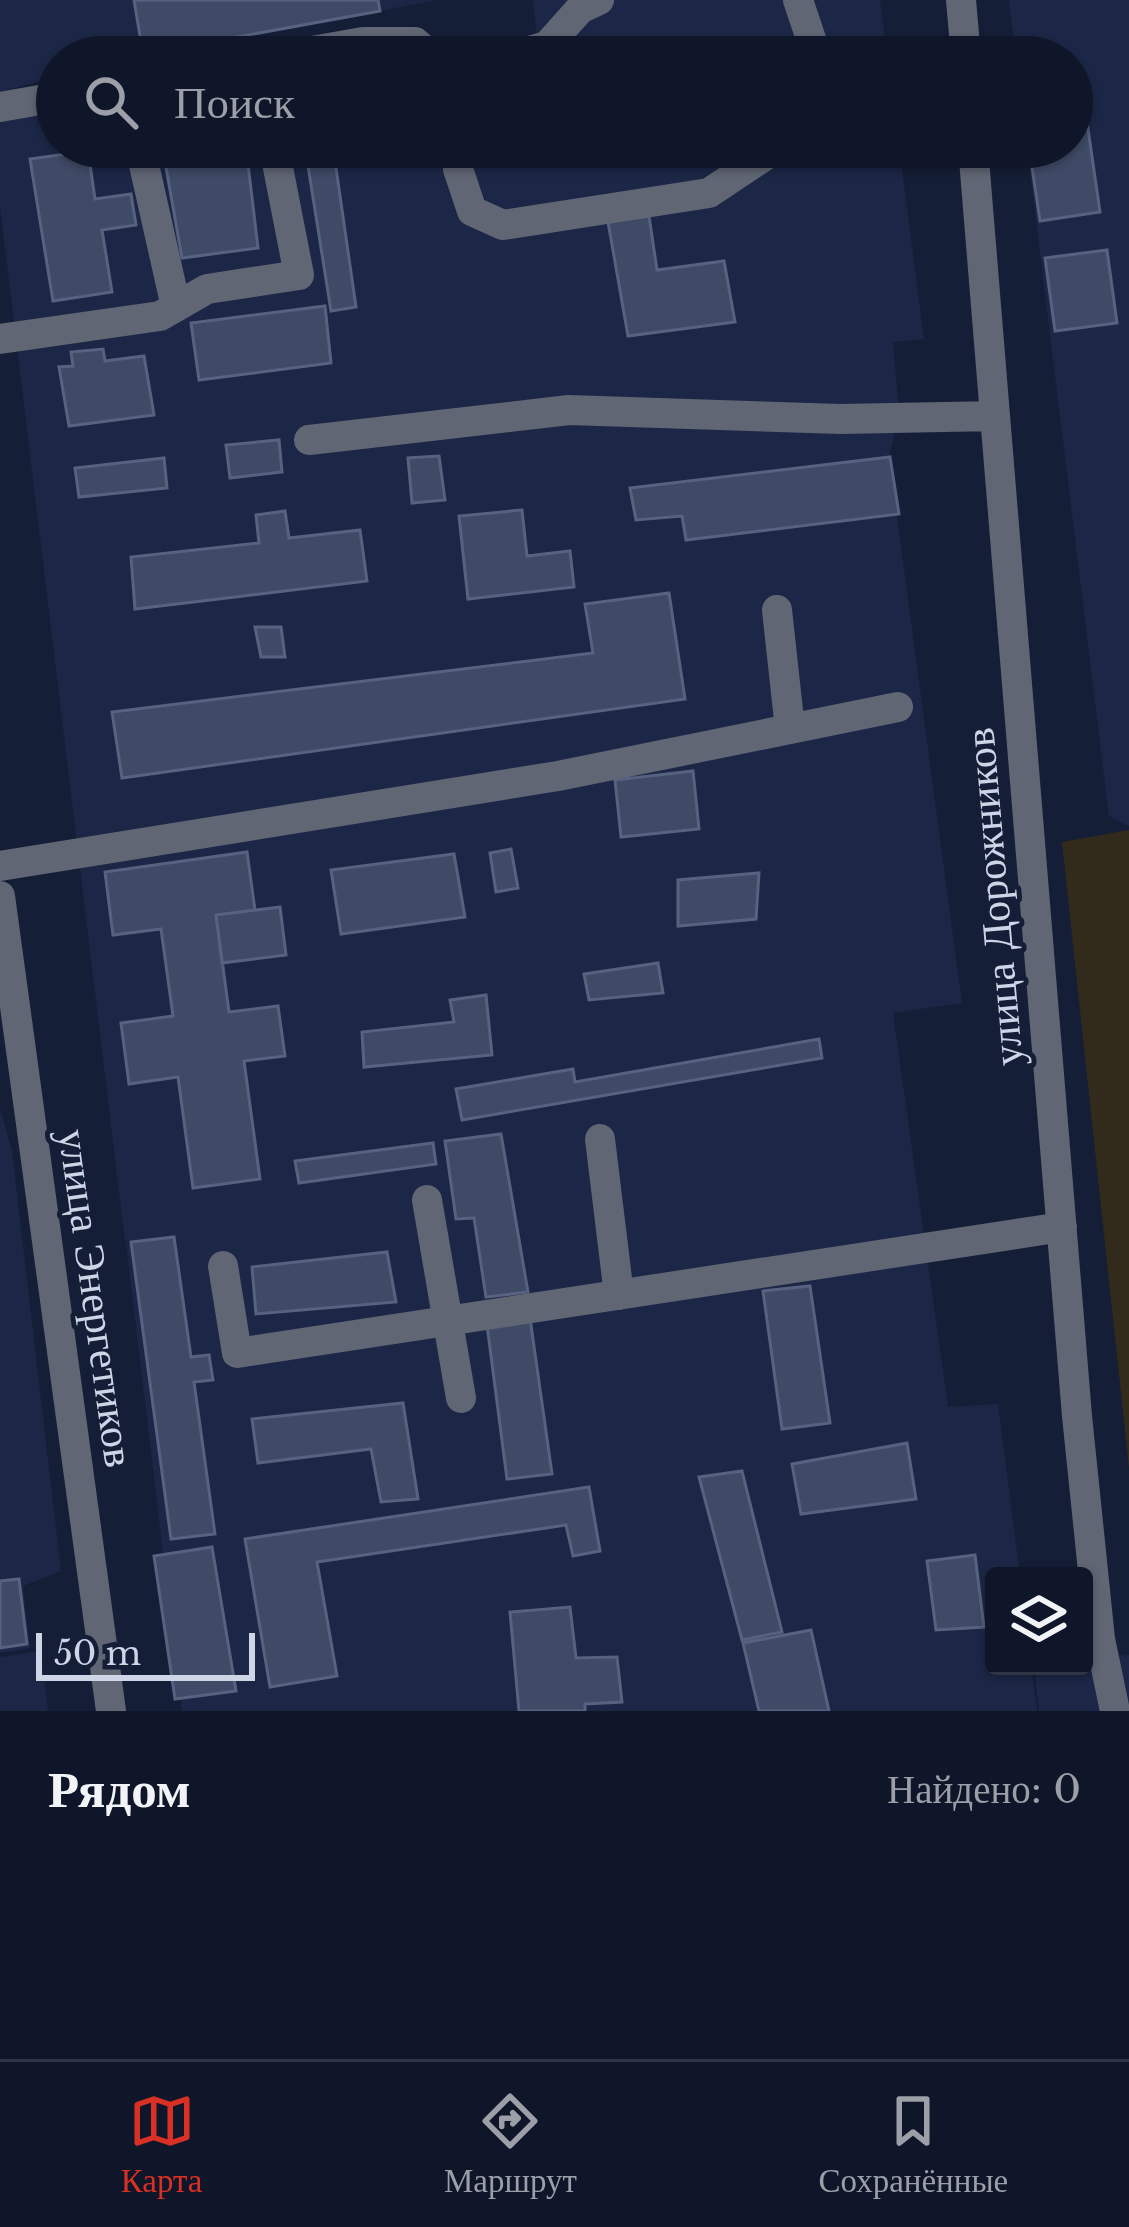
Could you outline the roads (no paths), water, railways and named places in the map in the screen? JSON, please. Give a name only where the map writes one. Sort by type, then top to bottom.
[{"type":"street","points":[[557,36],[580,9],[598,0]]},
{"type":"street","points":[[798,0],[810,36]]},
{"type":"street","points":[[961,0],[964,36]]},
{"type":"street","points":[[0,107],[36,101]]},
{"type":"street","points":[[145,168],[176,307]]},
{"type":"street","points":[[0,339],[160,316],[207,289],[299,274],[278,168]]},
{"type":"street","points":[[461,168],[472,212],[503,225],[709,193],[746,168]]},
{"type":"street","name":"улица Дорожников","points":[[975,168],[1062,1227],[1100,1639],[1115,1711]]},
{"type":"street","points":[[309,440],[569,410],[842,419],[995,416]]},
{"type":"street","points":[[777,610],[790,729]]},
{"type":"street","points":[[0,866],[558,776],[898,706]]},
{"type":"street","name":"улица Энергетиков","points":[[0,896],[111,1711]]},
{"type":"street","points":[[600,1139],[619,1295]]},
{"type":"street","points":[[427,1200],[461,1398]]},
{"type":"street","points":[[223,1266],[237,1353],[1062,1227]]}]
